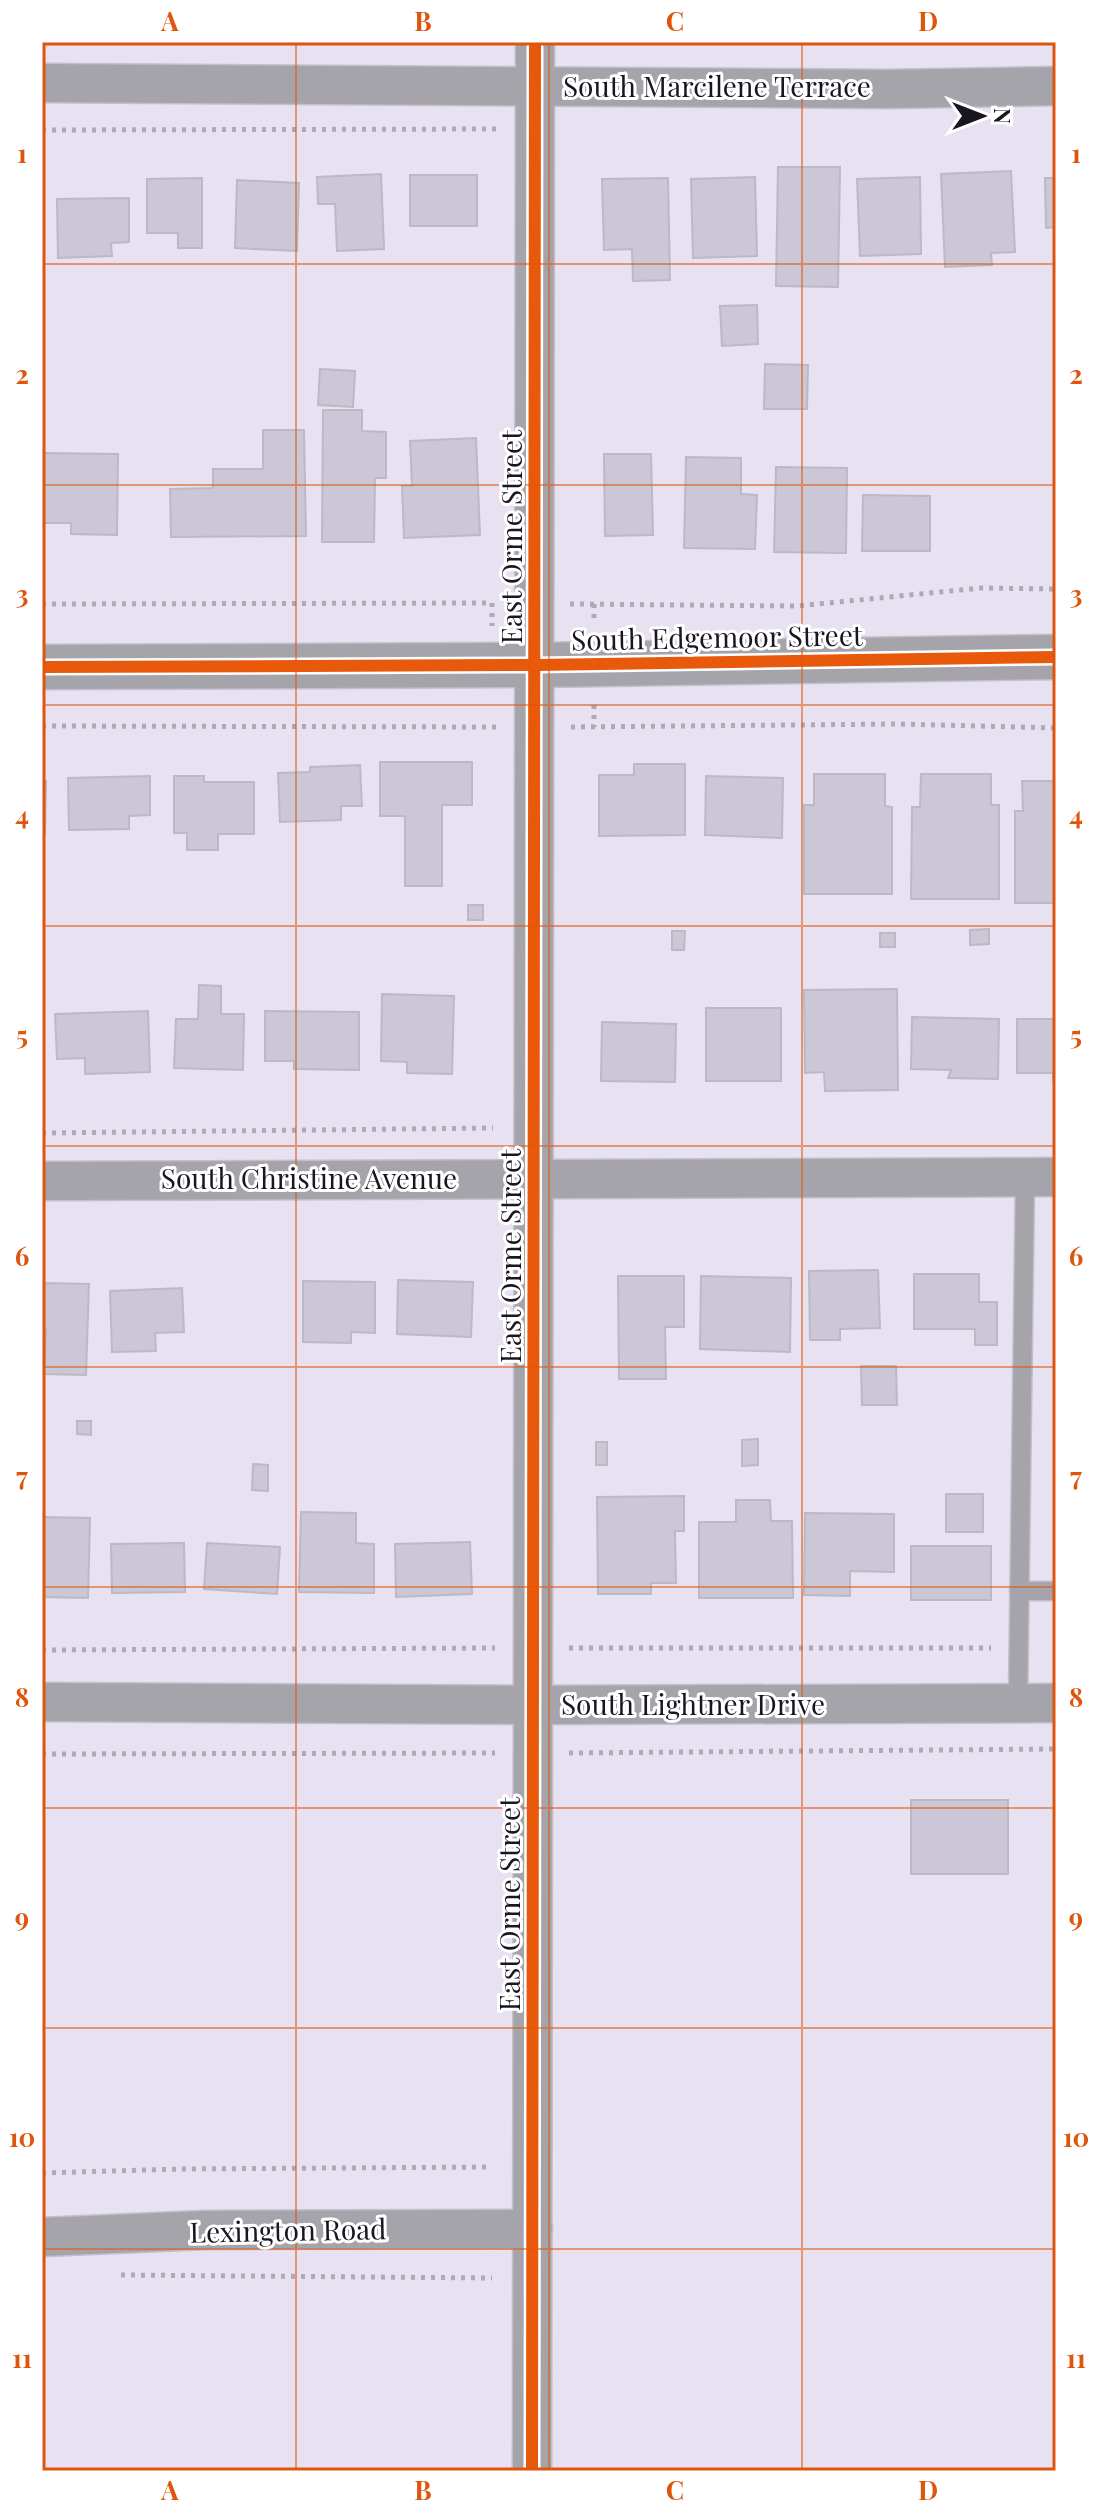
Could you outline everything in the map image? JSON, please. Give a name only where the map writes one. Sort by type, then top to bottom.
[{"type":"street","name":"East Orme Street","points":[[532,2471],[535,42]]},
{"type":"street","name":"South Marcilene Terrace","points":[[42,83],[888,89],[1056,86]]},
{"type":"street","name":"South Edgemoor Street","points":[[42,667],[536,665],[1056,657]]},
{"type":"street","name":"South Christine Avenue","points":[[42,1181],[1040,1177]]},
{"type":"street","name":"South Lightner Drive","points":[[42,1702],[534,1705],[1056,1703]]},
{"type":"street","name":"Lexington Road","points":[[42,2237],[205,2230],[533,2229]]},
{"type":"lane","points":[[1018,1703],[1019,1591],[1040,1177]]},
{"type":"lane","points":[[1019,1591],[1056,1591]]},
{"type":"path","points":[[42,1133],[493,1128]]},
{"type":"path","points":[[42,1754],[1056,1749]]},
{"type":"path","points":[[42,2173],[492,2167]]},
{"type":"path","points":[[120,2275],[492,2278]]},
{"type":"building","points":[[778,167],[840,167],[838,287],[776,286]]},
{"type":"building","points":[[1011,171],[1015,252],[991,253],[992,265],[945,267],[941,174]]},
{"type":"building","points":[[381,174],[384,249],[337,251],[335,204],[318,204],[317,177]]},
{"type":"building","points":[[410,175],[477,175],[477,226],[410,226]]},
{"type":"building","points":[[755,177],[757,256],[693,258],[691,179]]},
{"type":"building","points":[[920,177],[921,254],[860,256],[857,179]]},
{"type":"building","points":[[202,178],[202,248],[178,248],[178,233],[147,233],[147,179]]},
{"type":"building","points":[[668,178],[670,280],[633,281],[632,249],[604,250],[602,179]]},
{"type":"building","points":[[1045,178],[1056,178],[1056,227],[1046,228]]},
{"type":"building","points":[[237,180],[299,183],[297,251],[235,248]]},
{"type":"building","points":[[129,198],[129,242],[111,243],[112,256],[58,258],[57,199]]},
{"type":"building","points":[[757,305],[758,344],[722,346],[720,306]]},
{"type":"building","points":[[765,364],[808,365],[807,409],[764,409]]},
{"type":"building","points":[[320,369],[355,371],[353,407],[318,405]]},
{"type":"building","points":[[323,410],[362,410],[362,431],[386,432],[386,478],[375,478],[374,542],[322,542]]},
{"type":"building","points":[[263,430],[304,430],[306,536],[171,537],[170,489],[213,488],[213,469],[263,469]]},
{"type":"building","points":[[476,438],[480,535],[404,538],[402,486],[412,486],[410,441]]},
{"type":"building","points":[[42,453],[118,454],[117,535],[71,534],[71,523],[42,523]]},
{"type":"building","points":[[604,454],[651,454],[653,535],[605,536]]},
{"type":"building","points":[[686,457],[741,458],[741,494],[757,495],[755,549],[684,548]]},
{"type":"building","points":[[776,467],[847,468],[846,553],[774,552]]},
{"type":"building","points":[[863,495],[930,496],[930,551],[862,551]]},
{"type":"building","points":[[380,762],[472,762],[472,805],[442,805],[442,886],[405,886],[405,816],[380,816]]},
{"type":"building","points":[[634,764],[685,764],[685,835],[599,836],[599,775],[634,775]]},
{"type":"building","points":[[360,765],[362,806],[341,806],[341,820],[280,822],[278,773],[310,772],[310,767]]},
{"type":"building","points":[[814,774],[885,774],[885,806],[892,807],[892,894],[804,894],[804,805],[814,805]]},
{"type":"building","points":[[921,774],[991,774],[991,805],[999,805],[999,899],[911,899],[912,807],[920,807]]},
{"type":"building","points":[[150,776],[150,815],[129,816],[129,829],[69,830],[68,778]]},
{"type":"building","points":[[174,776],[204,776],[204,782],[254,782],[254,834],[218,834],[218,850],[187,850],[187,833],[174,833]]},
{"type":"building","points":[[706,776],[783,778],[782,838],[705,835]]},
{"type":"building","points":[[42,781],[46,781],[45,834],[42,834]]},
{"type":"building","points":[[1022,781],[1056,781],[1056,903],[1015,903],[1015,811],[1023,811]]},
{"type":"building","points":[[468,905],[483,905],[483,920],[468,920]]},
{"type":"building","points":[[989,929],[989,944],[970,945],[970,930]]},
{"type":"building","points":[[672,931],[685,931],[684,950],[672,950]]},
{"type":"building","points":[[880,933],[895,933],[895,947],[880,947]]},
{"type":"building","points":[[199,985],[221,986],[221,1014],[244,1014],[243,1070],[174,1068],[176,1019],[198,1019]]},
{"type":"building","points":[[897,989],[898,1090],[825,1091],[824,1072],[805,1073],[804,990]]},
{"type":"building","points":[[382,994],[454,996],[452,1074],[407,1073],[407,1062],[381,1061]]},
{"type":"building","points":[[706,1008],[781,1008],[781,1081],[706,1081]]},
{"type":"building","points":[[148,1011],[150,1072],[85,1074],[85,1058],[57,1059],[55,1014]]},
{"type":"building","points":[[265,1011],[359,1012],[359,1070],[294,1069],[294,1061],[265,1061]]},
{"type":"building","points":[[912,1017],[999,1019],[998,1079],[948,1078],[951,1070],[911,1069]]},
{"type":"building","points":[[1017,1019],[1056,1019],[1056,1081],[1053,1081],[1053,1073],[1017,1073]]},
{"type":"building","points":[[602,1022],[676,1024],[675,1082],[601,1081]]},
{"type":"building","points":[[878,1270],[880,1328],[840,1329],[840,1340],[810,1340],[809,1271]]},
{"type":"building","points":[[914,1274],[979,1274],[979,1302],[997,1302],[997,1345],[975,1345],[975,1329],[914,1329]]},
{"type":"building","points":[[618,1276],[684,1276],[684,1327],[665,1327],[666,1379],[619,1379]]},
{"type":"building","points":[[701,1276],[791,1278],[790,1352],[700,1349]]},
{"type":"building","points":[[398,1280],[473,1282],[471,1337],[397,1334]]},
{"type":"building","points":[[303,1281],[375,1282],[375,1333],[351,1332],[351,1343],[303,1342]]},
{"type":"building","points":[[42,1283],[89,1284],[86,1375],[44,1374],[46,1330],[42,1330]]},
{"type":"building","points":[[182,1288],[184,1332],[155,1333],[156,1351],[112,1352],[110,1291]]},
{"type":"building","points":[[861,1366],[896,1366],[897,1405],[862,1405]]},
{"type":"building","points":[[77,1421],[91,1421],[91,1435],[77,1434]]},
{"type":"building","points":[[758,1439],[758,1465],[742,1466],[742,1440]]},
{"type":"building","points":[[596,1442],[607,1442],[607,1465],[596,1465]]},
{"type":"building","points":[[253,1464],[268,1465],[268,1491],[252,1490]]},
{"type":"building","points":[[946,1494],[983,1494],[983,1532],[946,1532]]},
{"type":"building","points":[[684,1496],[684,1531],[675,1531],[676,1583],[651,1583],[651,1594],[598,1594],[597,1497]]},
{"type":"building","points":[[736,1500],[770,1500],[771,1521],[792,1521],[793,1598],[699,1598],[699,1522],[736,1522]]},
{"type":"building","points":[[301,1512],[356,1513],[356,1543],[374,1544],[374,1593],[299,1592]]},
{"type":"building","points":[[805,1513],[894,1514],[894,1572],[850,1571],[850,1596],[804,1595]]},
{"type":"building","points":[[42,1517],[90,1518],[88,1598],[42,1597]]},
{"type":"building","points":[[470,1542],[472,1594],[396,1597],[395,1544]]},
{"type":"building","points":[[184,1543],[185,1592],[112,1593],[111,1544]]},
{"type":"building","points":[[207,1543],[280,1547],[277,1594],[204,1589]]},
{"type":"building","points":[[911,1546],[991,1546],[991,1600],[911,1600]]},
{"type":"building","points":[[911,1800],[1008,1800],[1008,1874],[911,1874]]},
{"type":"cycle path","points":[[532,2471],[535,42]]},
{"type":"cycle path","points":[[42,667],[536,665],[1056,657]]}]
